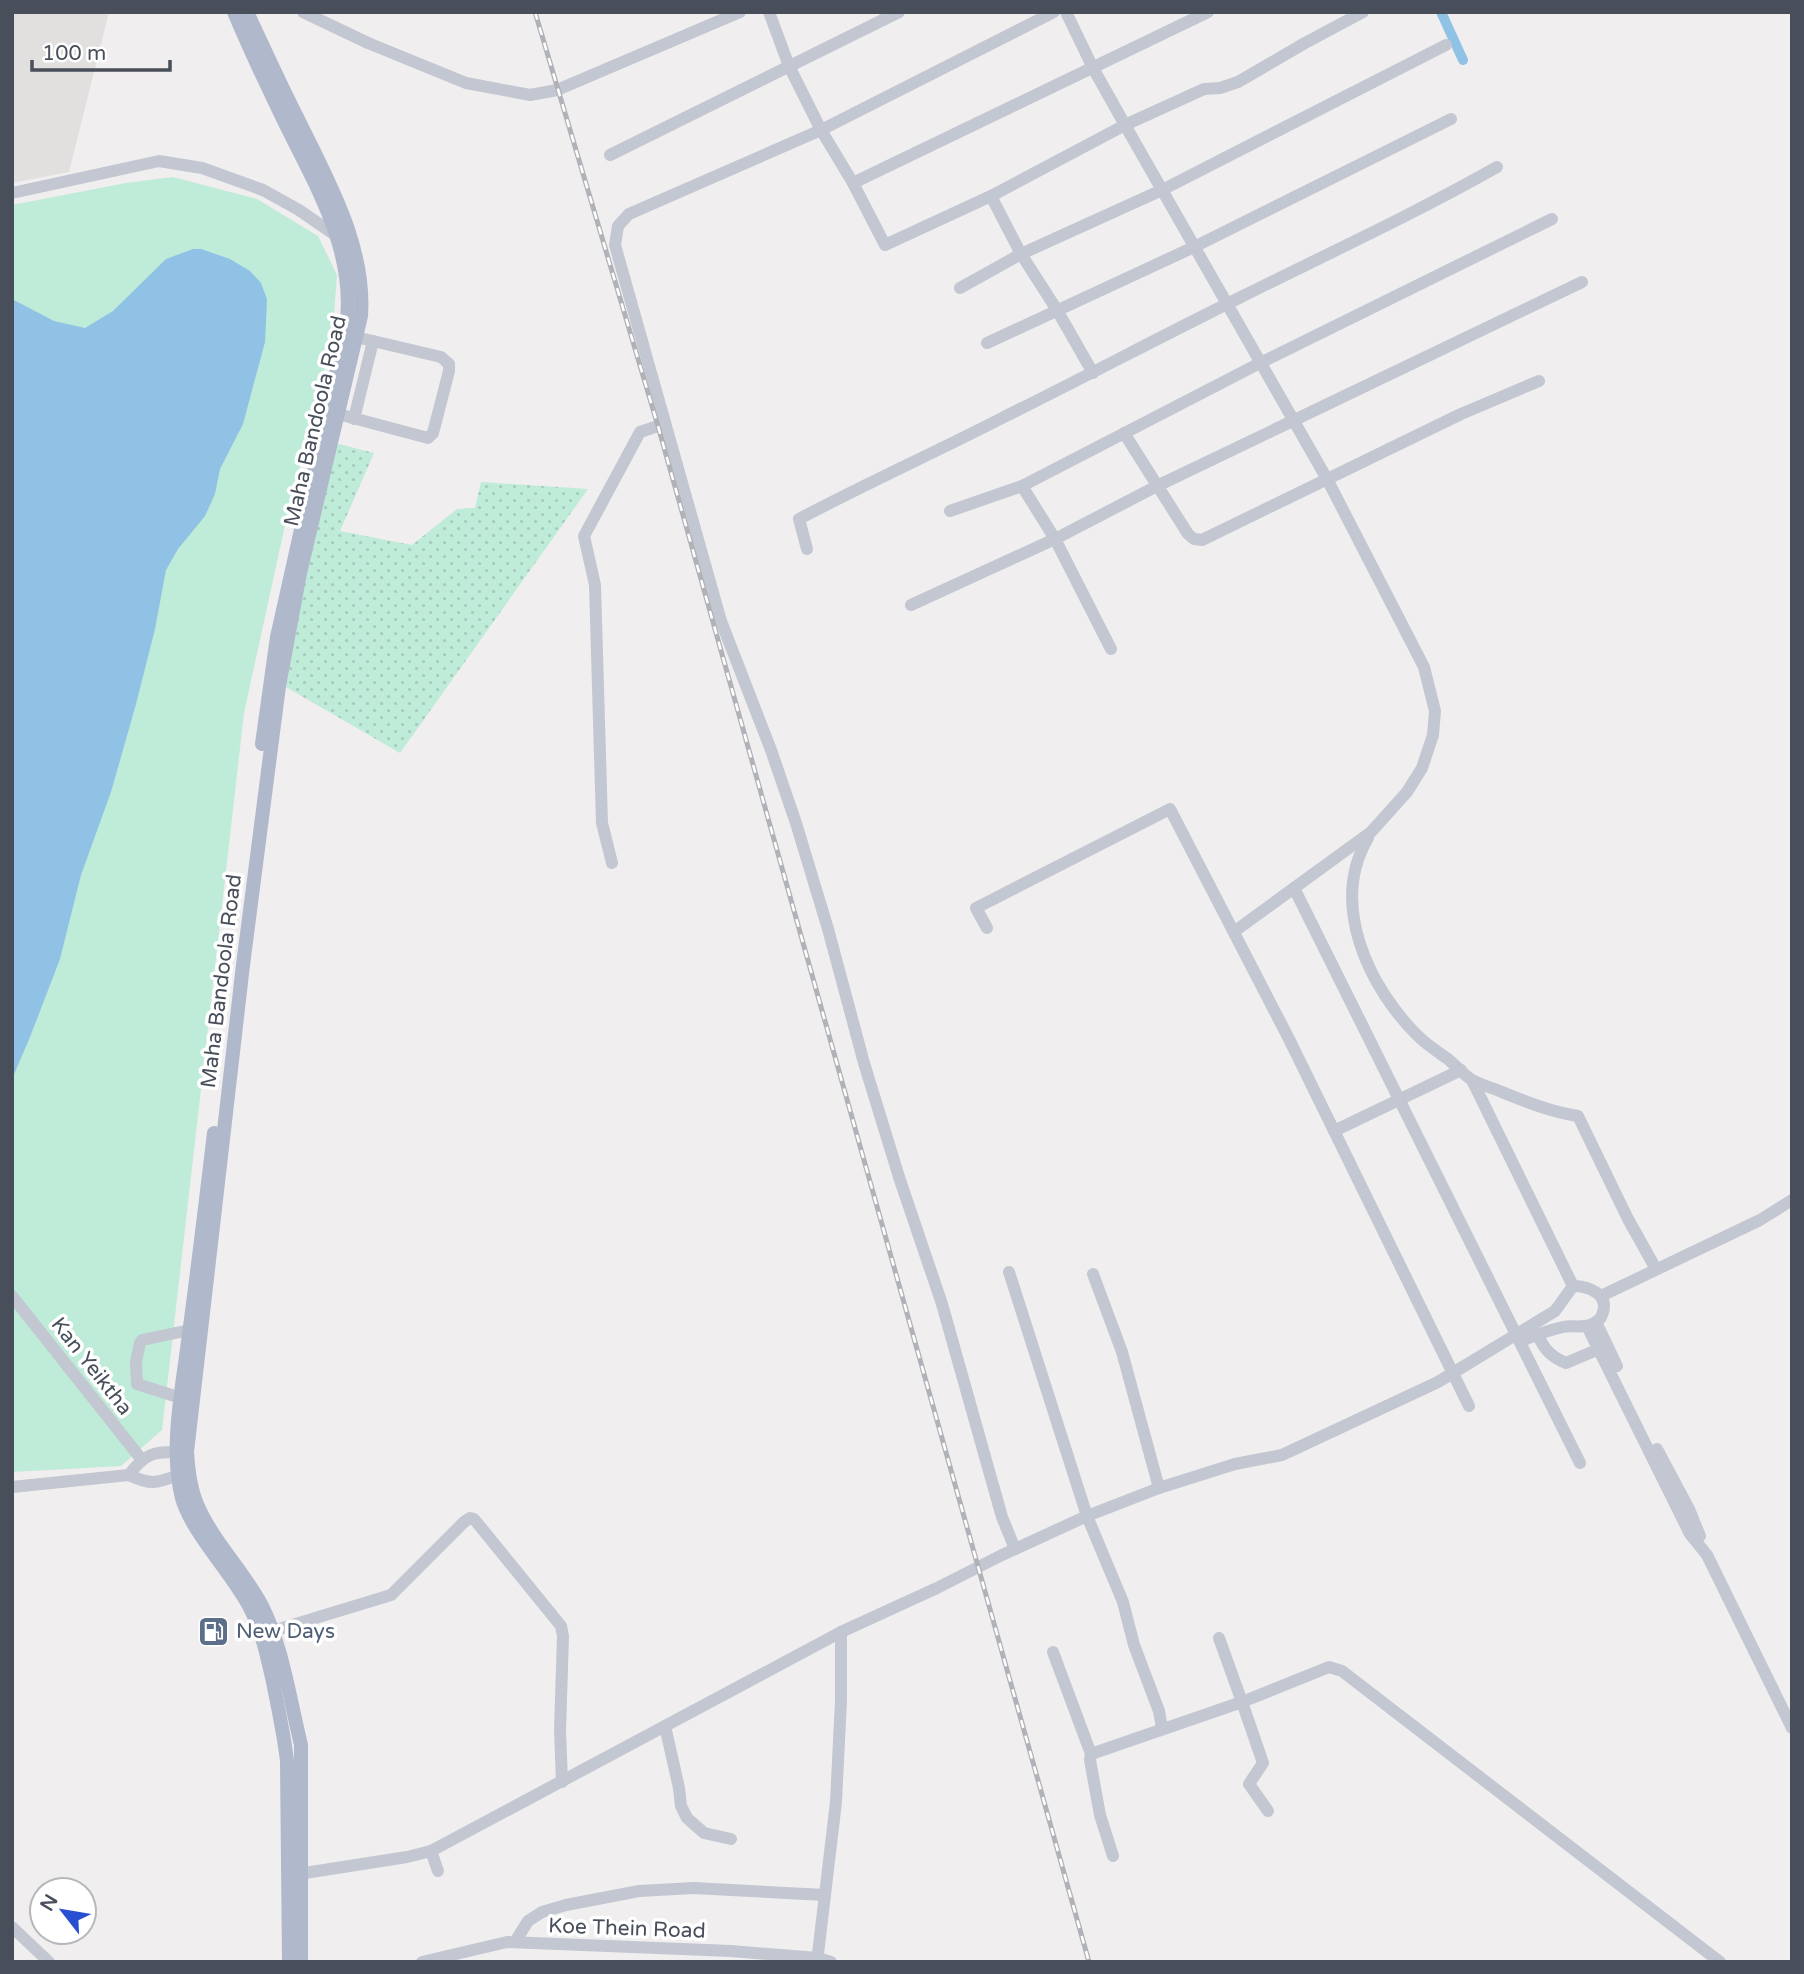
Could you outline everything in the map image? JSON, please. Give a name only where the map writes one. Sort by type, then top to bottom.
[{"type":"main road","name":"Maha Bandoola Road","points":[[234,12],[285,124],[316,184],[337,236],[348,285],[348,315],[277,637],[233,969],[181,1398],[182,1473],[187,1510],[268,1633],[287,1761],[301,1962]]},
{"type":"main road","name":"Maha Bandoola Road","points":[[181,1452],[279,686],[300,573],[362,303],[353,247],[342,211],[247,12]]},
{"type":"main road","name":"Maha Bandoola Road","points":[[289,1962],[295,1874]]},
{"type":"street","points":[[303,12],[368,43],[466,83],[530,96],[557,90],[740,12]]},
{"type":"street","points":[[769,12],[789,66],[885,245],[991,196],[1125,125],[1204,89],[1220,88],[1238,82],[1363,12]]},
{"type":"street","points":[[610,155],[899,12]]},
{"type":"street","points":[[1015,1549],[1002,1517],[942,1304],[872,1088],[796,823],[721,621],[615,245],[618,226],[629,214],[821,130],[1054,12]]},
{"type":"street","points":[[1066,12],[1093,68],[1327,479],[1424,667],[1436,711],[1433,735],[1422,768],[1407,792],[1371,832],[1360,851],[1353,885],[1355,930],[1366,962],[1379,986],[1419,1037],[1472,1080],[1554,1112],[1578,1116],[1628,1219],[1656,1269]]},
{"type":"street","points":[[853,183],[1208,12]]},
{"type":"street","points":[[960,288],[1021,254],[1162,190],[1446,45]]},
{"type":"street","points":[[986,343],[1194,247],[1451,120]]},
{"type":"street","points":[[12,193],[159,161],[202,168],[263,190],[299,210],[353,247]]},
{"type":"street","points":[[807,549],[799,519],[1447,195],[1497,167]]},
{"type":"street","points":[[991,196],[1021,254],[1058,310],[1093,373]]},
{"type":"street","points":[[950,510],[1022,485],[1260,363],[1552,219]]},
{"type":"street","points":[[911,605],[1055,539],[1157,486],[1582,282]]},
{"type":"street","points":[[338,414],[428,438],[433,433],[449,371],[449,365],[441,358],[356,337]]},
{"type":"street","points":[[354,419],[373,341]]},
{"type":"street","points":[[1124,433],[1188,534],[1194,539],[1202,540],[1461,414],[1539,380]]},
{"type":"street","points":[[612,863],[602,823],[595,585],[584,536],[640,432],[658,426]]},
{"type":"street","points":[[1022,485],[1055,539],[1111,649]]},
{"type":"street","points":[[987,928],[976,908],[1170,809],[1235,931],[1469,1406]]},
{"type":"street","points":[[1235,931],[1371,832]]},
{"type":"street","points":[[1294,888],[1580,1463]]},
{"type":"street","points":[[1335,1131],[1461,1070]]},
{"type":"street","points":[[1472,1080],[1573,1286]]},
{"type":"street","points":[[1601,1296],[1760,1220],[1792,1200]]},
{"type":"street","points":[[1009,1272],[1087,1516],[1124,1602],[1133,1645],[1163,1728]]},
{"type":"street","points":[[1093,1273],[1122,1352],[1159,1488]]},
{"type":"street","points":[[1518,1338],[1565,1326],[1592,1324],[1602,1315],[1601,1296],[1588,1286],[1573,1286]]},
{"type":"street","points":[[295,1874],[431,1852],[841,1632],[1015,1549],[1087,1516],[1159,1488],[1235,1464],[1282,1455],[1452,1373],[1518,1338],[1555,1311],[1573,1286]]},
{"type":"street","name":"Kan Yeiktha","points":[[12,1296],[142,1460]]},
{"type":"street","points":[[1592,1324],[1599,1349],[1690,1534],[1707,1555]]},
{"type":"street","points":[[1592,1324],[1689,1509],[1707,1555],[1792,1728]]},
{"type":"street","points":[[181,1398],[137,1384],[136,1362],[142,1340],[190,1330]]},
{"type":"street","points":[[1538,1335],[1542,1345],[1553,1357],[1566,1363],[1599,1349]]},
{"type":"street","points":[[129,1475],[142,1460],[154,1452],[181,1452]]},
{"type":"street","points":[[12,1488],[129,1475],[154,1484],[182,1473]]},
{"type":"street","points":[[268,1633],[391,1595],[464,1522],[470,1518],[474,1519],[561,1626],[564,1636],[560,1730],[562,1782]]},
{"type":"street","points":[[822,1960],[825,1895],[836,1801],[841,1632]]},
{"type":"street","points":[[1220,1638],[1263,1763],[1249,1784],[1268,1811]]},
{"type":"street","points":[[1054,1652],[1091,1754],[1100,1815],[1113,1856]]},
{"type":"street","points":[[1091,1754],[1242,1702],[1329,1667],[1342,1671],[1720,1962]]},
{"type":"street","points":[[665,1726],[680,1788],[681,1806],[687,1818],[704,1833],[731,1839]]},
{"type":"street","points":[[431,1852],[438,1871]]},
{"type":"street","points":[[515,1942],[528,1921],[542,1912],[639,1891],[694,1888],[825,1895]]},
{"type":"street","points":[[12,1927],[49,1962]]},
{"type":"street","name":"Koe Thein Road","points":[[422,1962],[507,1942],[653,1948],[822,1960]]},
{"type":"street","points":[[610,1946],[611,1962]]},
{"type":"street","points":[[652,1962],[653,1948]]},
{"type":"shaded area","points":[[12,12],[109,12],[69,172],[12,183]]},
{"type":"green space","points":[[173,177],[257,199],[318,236],[337,275],[332,339],[285,525],[244,713],[162,1430],[121,1466],[12,1472],[12,205],[126,183]]},
{"type":"green space","points":[[331,442],[374,453],[340,531],[412,545],[457,509],[475,508],[481,482],[588,489],[400,753],[279,683]]},
{"type":"water","points":[[193,249],[230,259],[250,271],[261,283],[267,299],[265,342],[243,424],[220,469],[215,494],[205,516],[178,549],[166,570],[155,629],[111,792],[81,875],[60,959],[12,1079],[12,299],[54,321],[85,328],[113,311],[166,259]]},
{"type":"waterway","points":[[1441,12],[1463,60]]},
{"type":"railway","points":[[535,12],[658,426],[1089,1962]]},
{"type":"place","name":"New Days","points":[[213,1631]]}]
